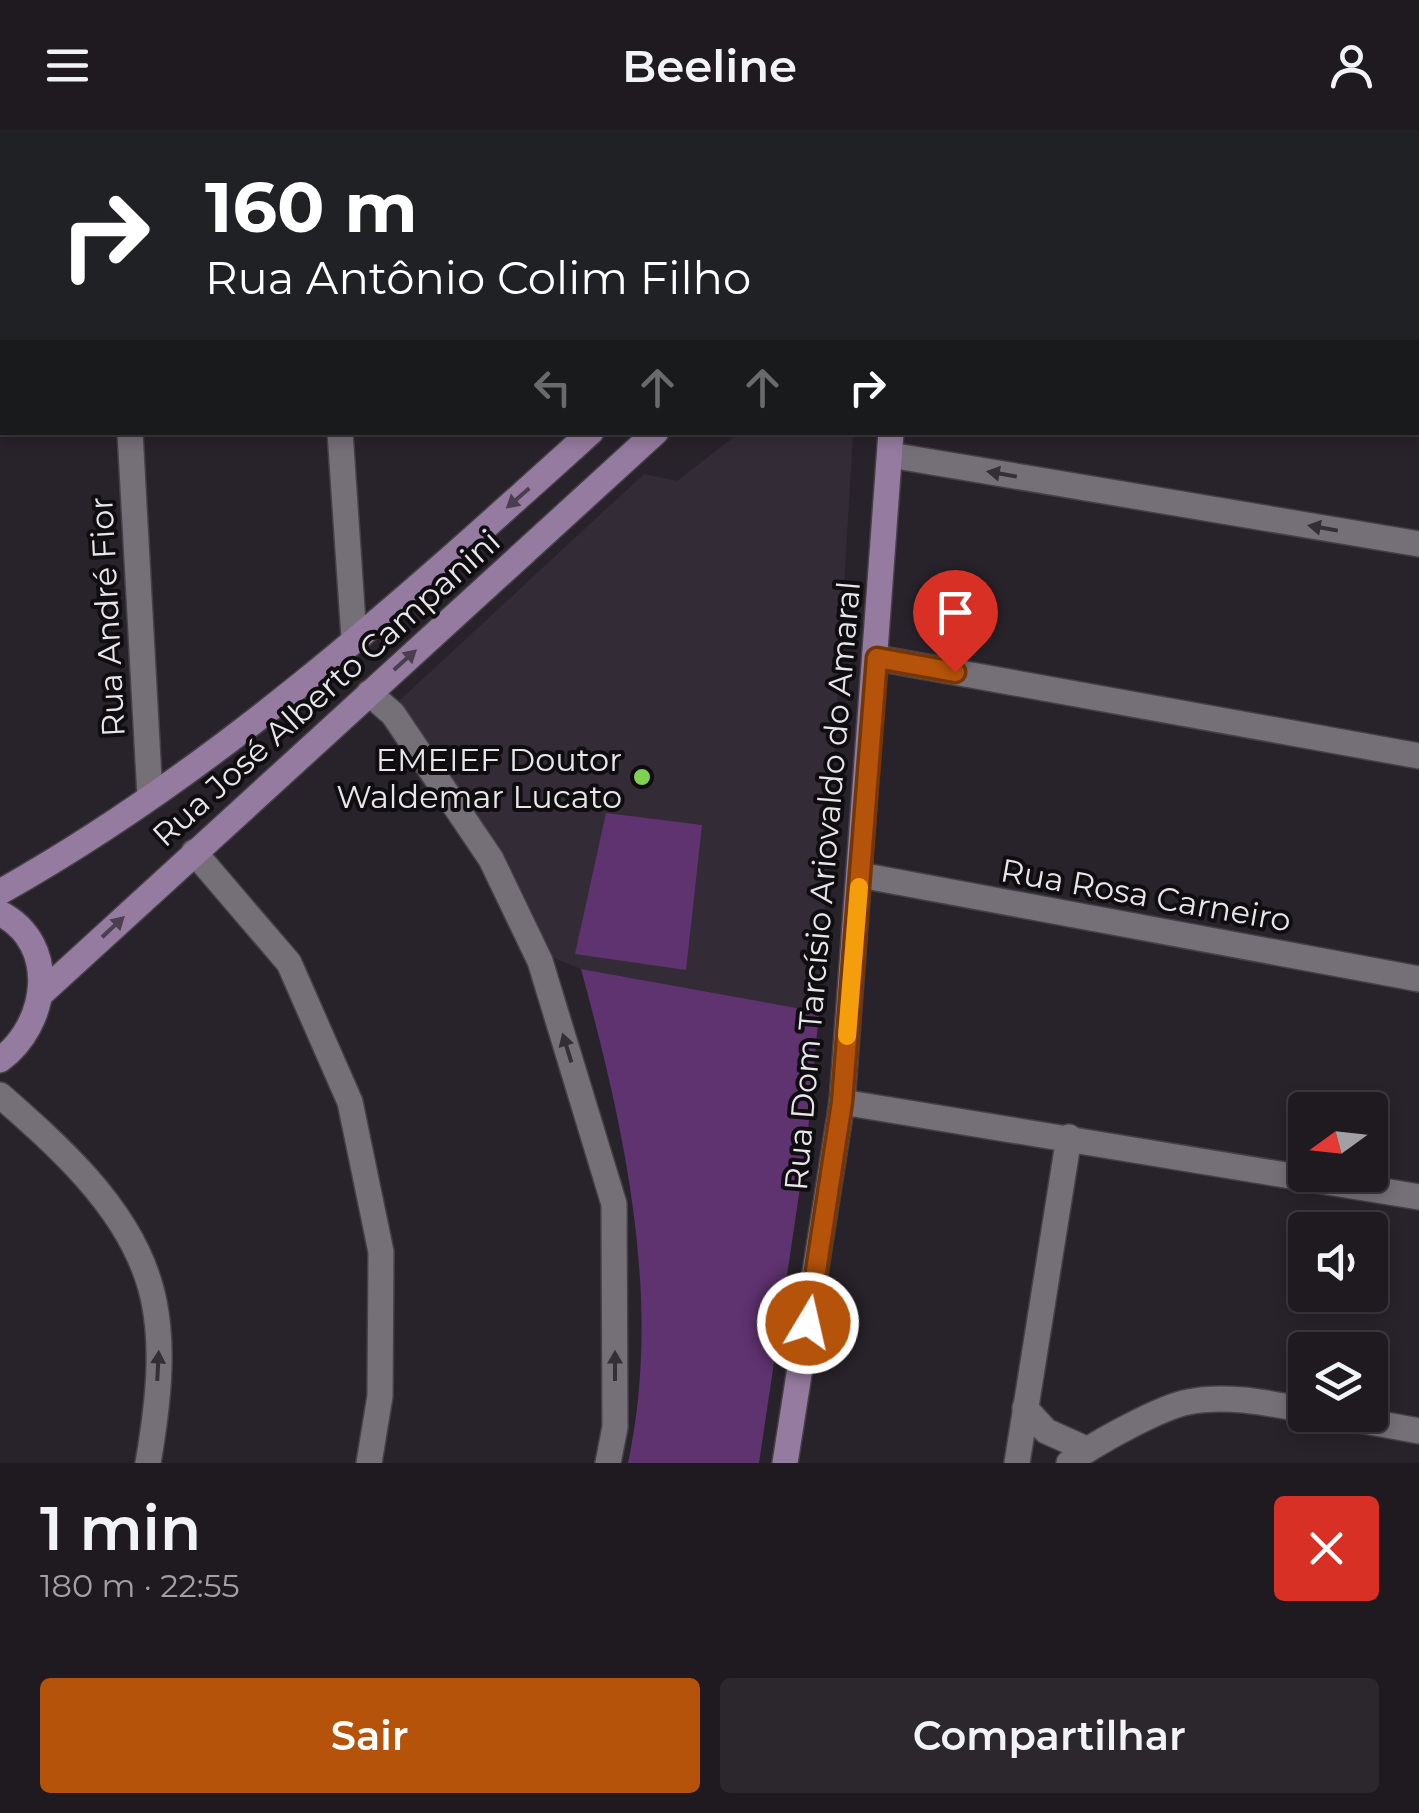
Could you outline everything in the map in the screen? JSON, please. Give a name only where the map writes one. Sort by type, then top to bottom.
[{"type":"street","name":"Rua André Fior","points":[[130,435],[150,798]]},
{"type":"street","points":[[340,435],[354,638]]},
{"type":"street","name":"Rua José Alberto Campanini","points":[[0,892],[150,798],[238,736],[588,435]]},
{"type":"street","name":"Rua José Alberto Campanini","points":[[42,994],[653,435]]},
{"type":"street","points":[[890,444],[1419,544]]},
{"type":"street","name":"Rua Dom Tarcísio Ariovaldo do Amaral","points":[[785,1463],[842,1102],[890,444]]},
{"type":"street","points":[[877,658],[1419,756]]},
{"type":"street","points":[[369,693],[393,714],[491,860],[540,962],[558,1018],[614,1204],[615,1427],[608,1463]]},
{"type":"street","points":[[194,852],[289,963],[350,1102],[381,1252],[380,1396],[369,1463]]},
{"type":"street","name":"Rua Rosa Carneiro","points":[[860,875],[1419,979]]},
{"type":"street","points":[[0,913],[28,938],[40,964],[42,994],[34,1023],[17,1047],[0,1060]]},
{"type":"street","points":[[0,1095],[66,1154],[119,1224],[148,1279],[159,1346],[148,1463]]},
{"type":"street","points":[[842,1102],[1419,1197]]},
{"type":"street","points":[[1017,1463],[1069,1137]]},
{"type":"street","points":[[1024,1408],[1078,1456],[1186,1402],[1249,1400],[1288,1407]]},
{"type":"street","points":[[1388,1426],[1419,1432]]},
{"type":"shaded area","name":"EMEIEF Doutor Waldemar Lucato","points":[[736,435],[853,435],[819,1012],[581,969],[554,958],[504,853],[399,701],[644,474],[677,481]]},
{"type":"shaded area","points":[[606,813],[702,825],[686,970],[575,954]]},
{"type":"shaded area","points":[[581,969],[819,1012],[807,1141],[759,1463],[628,1463],[638,1401],[640,1276],[624,1151]]},
{"type":"slow traffic","points":[[847,1036],[859,887]]},
{"type":"place","name":"EMEIEF Doutor Waldemar Lucato","points":[[642,777]]},
{"type":"route","points":[[808,1323],[842,1102],[877,658],[955,672]]}]
